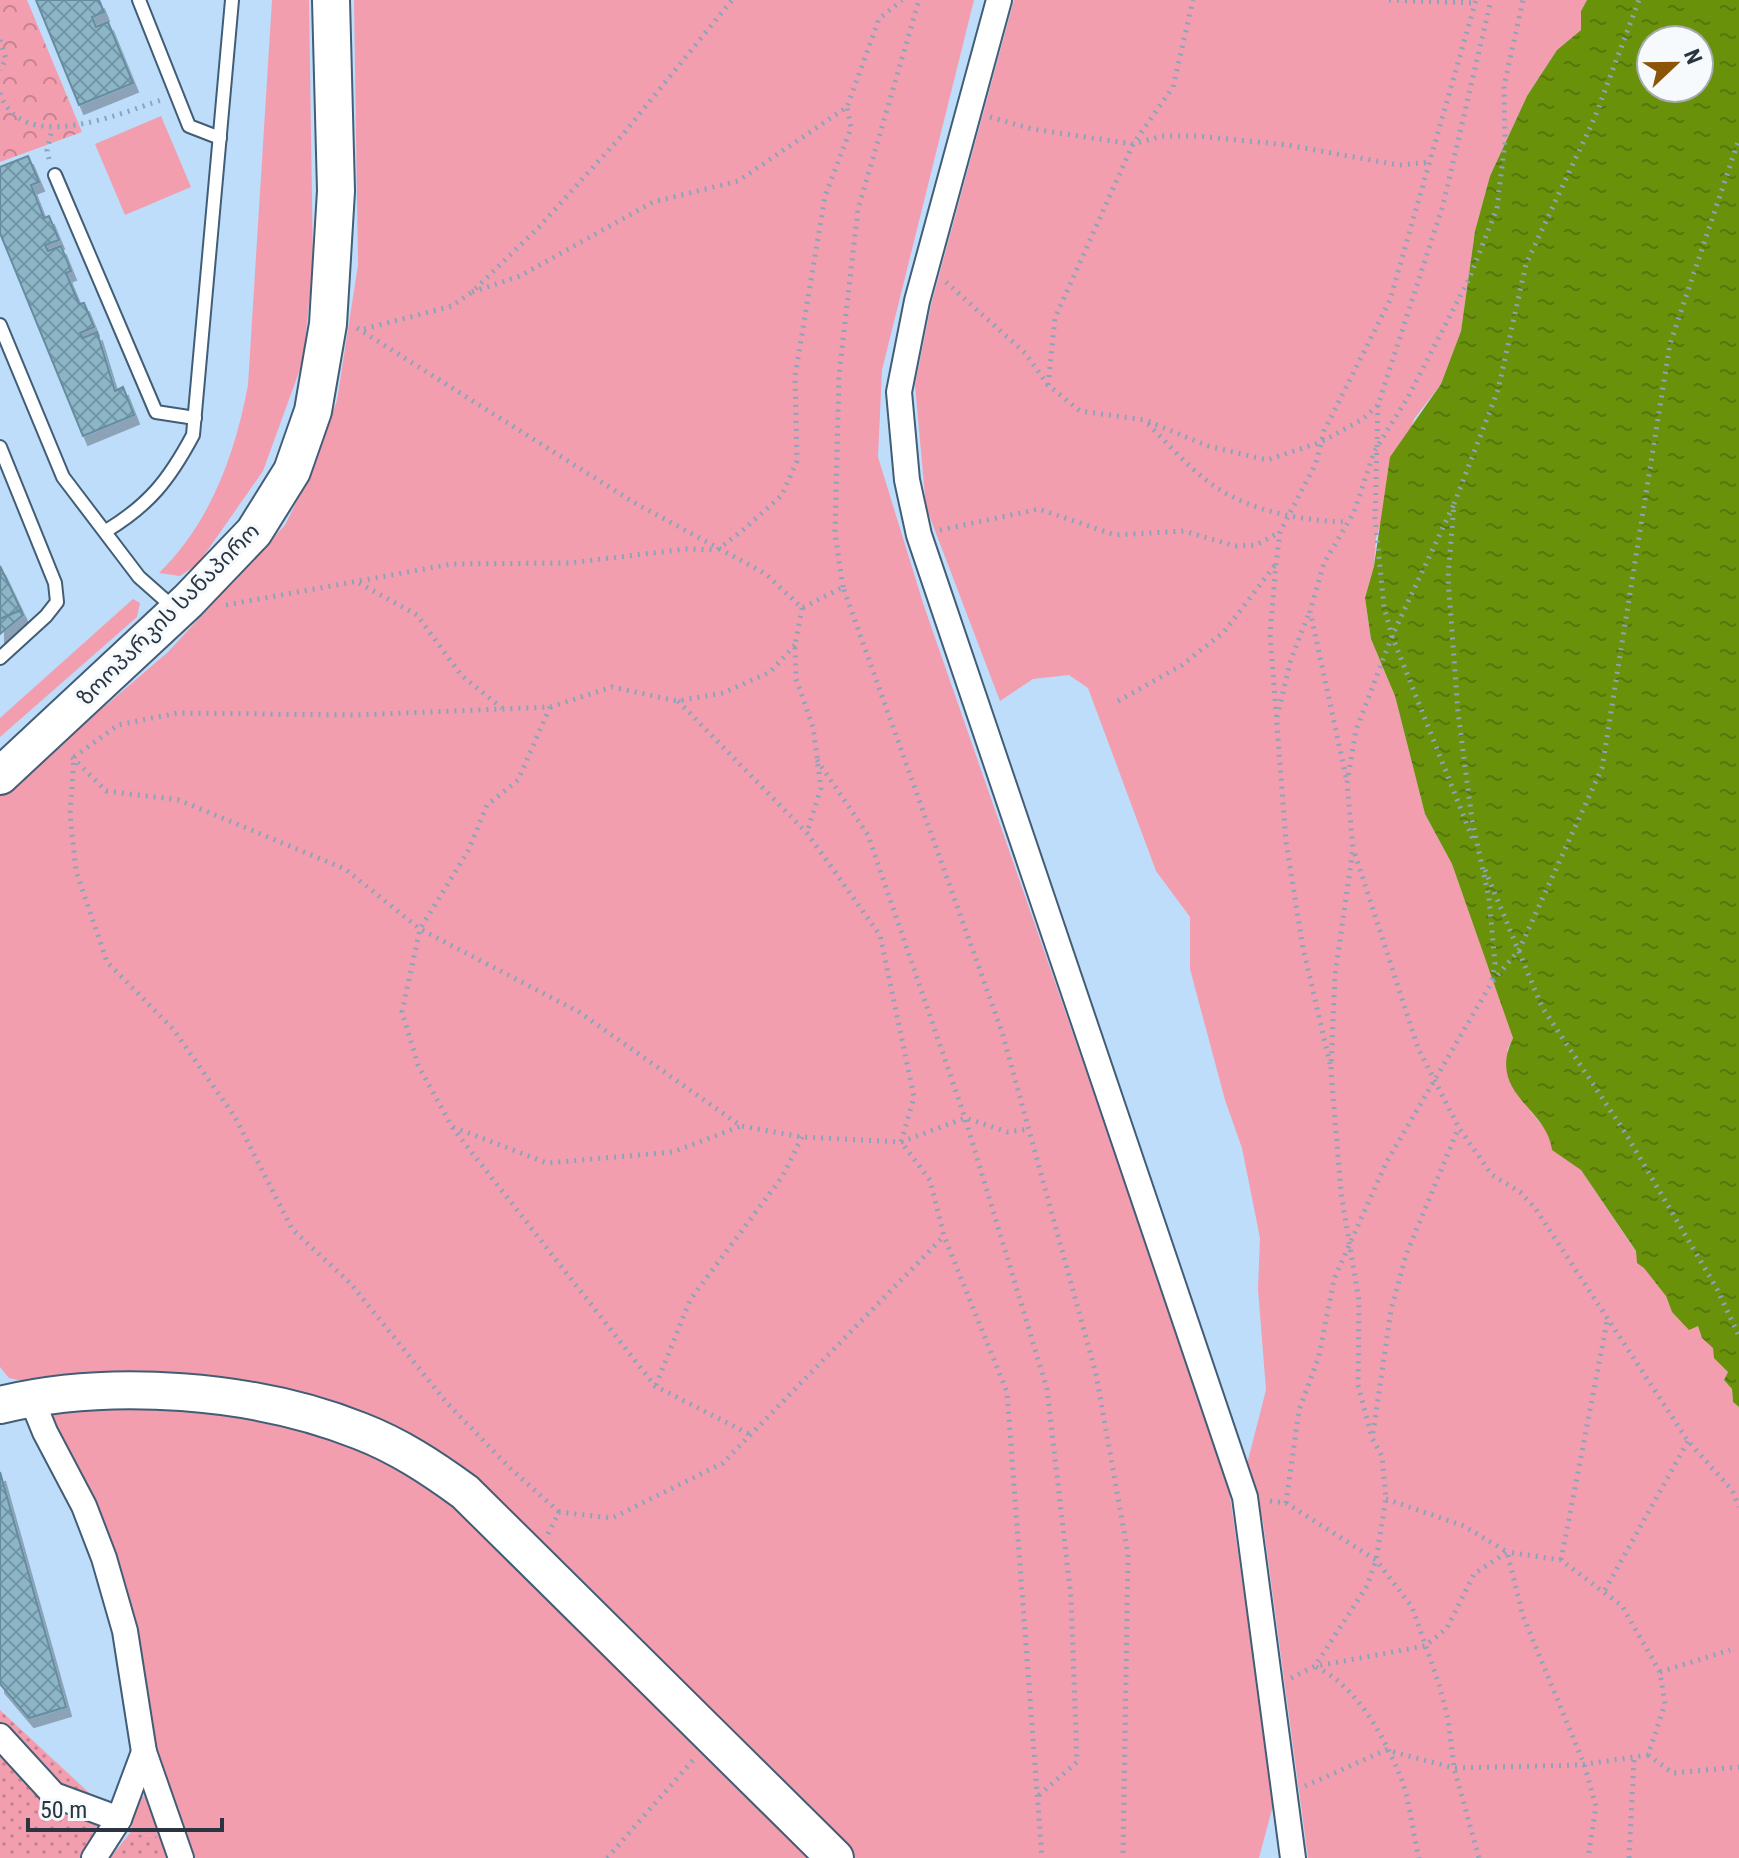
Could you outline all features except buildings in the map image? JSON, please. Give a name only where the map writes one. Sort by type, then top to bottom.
[{"type":"main road","name":"ზოოპარკის სანაპირო","points":[[0,776],[33,749],[177,611],[254,532],[292,471],[313,411],[328,324],[336,191],[331,0]]},
{"type":"main road","points":[[12,1400],[113,1391],[210,1395],[276,1408],[359,1430],[427,1464],[465,1492],[835,1858]]},
{"type":"street","points":[[999,0],[927,264],[899,392],[907,480],[919,535],[1245,1497],[1286,1795],[1289,1854]]},
{"type":"street","points":[[12,1400],[84,1506],[104,1558],[125,1631],[144,1752],[181,1858]]},
{"type":"street","points":[[0,1736],[54,1795],[119,1819]]},
{"type":"street","points":[[94,1858],[119,1819],[144,1752]]},
{"type":"lane","points":[[139,0],[189,126],[220,138]]},
{"type":"lane","points":[[106,531],[141,510],[178,463],[193,435],[232,0]]},
{"type":"lane","points":[[55,175],[156,412],[195,418]]},
{"type":"lane","points":[[0,325],[63,477],[139,577],[177,611]]},
{"type":"lane","points":[[0,447],[55,583],[57,602],[0,658]]},
{"type":"path","points":[[328,324],[364,329],[452,306],[472,292],[539,227],[624,133],[732,0]]},
{"type":"path","points":[[177,611],[358,583],[452,564],[569,563],[686,549],[717,550],[782,495],[797,461],[795,376],[825,196],[851,128],[847,107],[879,19],[902,0]]},
{"type":"path","points":[[919,0],[858,209],[839,375],[835,533],[843,587],[1002,1032],[1096,1374],[1128,1554],[1123,1858]]},
{"type":"path","points":[[1048,385],[1055,318],[1133,144],[1173,87],[1193,0]]},
{"type":"path","points":[[1331,1070],[1303,948],[1286,842],[1270,634],[1280,532],[1316,463],[1321,442],[1390,300],[1476,2],[1389,0]]},
{"type":"path","points":[[1491,0],[1443,205],[1378,405],[1374,452],[1376,538],[1384,607],[1392,636],[1542,1007],[1626,1134],[1717,1289],[1739,1336]]},
{"type":"path","points":[[1275,722],[1291,659],[1324,563],[1347,522],[1374,452],[1408,397],[1469,279],[1497,208],[1505,142],[1504,86],[1523,0]]},
{"type":"path","points":[[1347,783],[1356,730],[1392,636],[1454,504],[1498,390],[1526,264],[1595,117],[1639,0]]},
{"type":"path","points":[[0,40],[6,59],[0,70]]},
{"type":"path","points":[[0,93],[18,117],[52,129],[81,124],[177,95]]},
{"type":"path","points":[[472,292],[520,276],[653,202],[738,181],[847,107]]},
{"type":"path","points":[[969,110],[1032,129],[1133,144],[1162,136],[1198,136],[1287,145],[1399,165],[1431,162]]},
{"type":"path","points":[[52,129],[47,151],[55,175]]},
{"type":"path","points":[[1286,1503],[1299,1410],[1319,1356],[1334,1279],[1386,1163],[1492,982],[1519,950],[1602,768],[1670,344],[1739,139]]},
{"type":"path","points":[[927,264],[1025,353],[1048,385],[1080,411],[1145,420],[1208,446],[1267,460],[1321,442],[1363,419],[1378,405]]},
{"type":"path","points":[[364,329],[461,396],[717,550],[766,574],[802,608]]},
{"type":"path","points":[[1145,420],[1182,459],[1222,491],[1290,516],[1347,522]]},
{"type":"path","points":[[1454,504],[1449,593],[1458,712],[1489,898],[1495,964],[1492,982]]},
{"type":"path","points":[[919,535],[1039,509],[1115,535],[1184,531],[1235,546],[1256,545],[1280,532]]},
{"type":"path","points":[[1118,701],[1182,665],[1224,632],[1276,564]]},
{"type":"path","points":[[358,583],[417,615],[461,675],[504,709]]},
{"type":"path","points":[[802,608],[843,587]]},
{"type":"path","points":[[802,608],[795,645],[796,679],[813,727],[821,788],[807,833]]},
{"type":"path","points":[[1310,611],[1347,783],[1353,849],[1418,1048],[1459,1128],[1492,1175],[1520,1192],[1535,1208],[1688,1441],[1732,1490],[1739,1507]]},
{"type":"path","points":[[795,645],[770,672],[723,693],[677,701],[612,687],[550,707],[357,715],[177,713],[118,725],[74,757],[70,814],[76,871],[107,962],[173,1029],[235,1117],[292,1229],[351,1284],[446,1402],[510,1468],[559,1512],[612,1518],[723,1463],[753,1436],[944,1236]]},
{"type":"path","points":[[677,701],[807,833],[880,935],[914,1097],[901,1142]]},
{"type":"path","points":[[550,707],[518,780],[487,805],[468,851],[420,929],[402,1012],[418,1065],[452,1127],[655,1386],[753,1436]]},
{"type":"path","points":[[33,749],[74,757],[106,791],[179,800],[345,869],[420,929],[579,1012],[741,1126],[802,1137],[901,1142],[965,1118],[1008,1132],[1029,1129]]},
{"type":"path","points":[[817,760],[868,835],[965,1118],[1047,1389],[1058,1461],[1071,1597],[1077,1762],[1038,1796]]},
{"type":"path","points":[[1315,1666],[1367,1586],[1376,1560],[1386,1499],[1382,1456],[1372,1438],[1358,1385],[1359,1301],[1341,1193],[1331,1070],[1335,975],[1353,849]]},
{"type":"path","points":[[452,1127],[547,1163],[673,1152],[741,1126]]},
{"type":"path","points":[[1372,1438],[1391,1310],[1406,1255],[1459,1128]]},
{"type":"path","points":[[655,1386],[690,1300],[782,1177],[802,1137]]},
{"type":"path","points":[[901,1142],[930,1180],[944,1236],[1007,1392],[1042,1858]]},
{"type":"path","points":[[1561,1560],[1607,1321]]},
{"type":"path","points":[[1605,1590],[1688,1441]]},
{"type":"path","points":[[1245,1497],[1286,1503],[1376,1560],[1412,1607],[1448,1719],[1454,1768],[1479,1858]]},
{"type":"path","points":[[1386,1499],[1464,1526],[1507,1552],[1561,1560],[1605,1590],[1634,1624],[1660,1672],[1665,1704],[1648,1755]]},
{"type":"path","points":[[535,1560],[559,1512]]},
{"type":"path","points":[[1272,1687],[1315,1666],[1425,1646],[1447,1628],[1474,1574],[1507,1552]]},
{"type":"path","points":[[1507,1552],[1523,1616],[1584,1764],[1596,1806],[1588,1858]]},
{"type":"path","points":[[1660,1672],[1730,1650]]},
{"type":"path","points":[[1315,1666],[1333,1675],[1359,1701],[1400,1774],[1419,1858]]},
{"type":"path","points":[[607,1858],[714,1737]]},
{"type":"path","points":[[1286,1795],[1386,1750],[1454,1768],[1584,1764],[1648,1755]]},
{"type":"path","points":[[1648,1755],[1673,1773],[1739,1767]]},
{"type":"path","points":[[1629,1858],[1634,1759]]},
{"type":"green space","points":[[0,0],[27,0],[82,132],[0,162]]},
{"type":"green space","points":[[272,0],[309,0],[313,265],[303,361],[263,471],[198,564],[180,576],[159,573],[193,532],[207,509],[228,461],[243,411],[248,385]]},
{"type":"green space","points":[[354,0],[974,0],[882,370],[878,457],[924,606],[1227,1476],[1274,1802],[1259,1858],[853,1858],[492,1502],[402,1433],[313,1396],[27,1382],[9,1378],[0,1367],[0,796],[168,652],[285,525],[316,462],[337,400],[358,265]]},
{"type":"green space","points":[[1014,0],[1587,0],[1581,11],[1581,30],[1557,50],[1527,96],[1490,176],[1475,231],[1461,331],[1441,384],[1414,419],[1376,538],[1374,566],[1365,598],[1371,639],[1395,696],[1425,814],[1452,864],[1513,1038],[1507,1050],[1531,1112],[1581,1170],[1666,1296],[1672,1312],[1698,1325],[1702,1338],[1714,1348],[1715,1358],[1728,1372],[1724,1380],[1732,1389],[1733,1402],[1739,1407],[1739,1858],[1308,1858],[1263,1522],[1247,1464],[1266,1390],[1258,1289],[1260,1238],[1242,1148],[1225,1100],[1190,969],[1190,917],[1156,871],[1088,688],[1069,675],[1033,679],[1000,701],[926,507],[915,385],[931,305]]},
{"type":"green space","points":[[161,116],[191,187],[125,215],[95,144]]},
{"type":"green space","points":[[133,599],[140,603],[137,617],[0,737],[0,718]]},
{"type":"green space","points":[[156,1404],[265,1415],[339,1439],[417,1478],[515,1556],[813,1858],[188,1858],[153,1744],[147,1687],[118,1573],[44,1415]]},
{"type":"green space","points":[[0,1710],[113,1815],[84,1858],[0,1858]]},
{"type":"green space","points":[[144,1796],[150,1797],[167,1838],[130,1833],[138,1801]]},
{"type":"green space","points":[[130,1833],[167,1838],[174,1858],[110,1858]]},
{"type":"water","points":[[1587,0],[1739,0],[1739,1407],[1733,1402],[1732,1389],[1724,1380],[1728,1372],[1714,1358],[1713,1348],[1702,1338],[1698,1326],[1689,1330],[1672,1312],[1666,1296],[1637,1263],[1636,1251],[1581,1170],[1552,1150],[1540,1122],[1512,1087],[1507,1073],[1507,1057],[1513,1038],[1452,864],[1425,814],[1395,696],[1371,639],[1365,598],[1374,566],[1390,457],[1441,384],[1461,331],[1475,231],[1490,176],[1527,96],[1557,50],[1581,30],[1581,11]]}]
